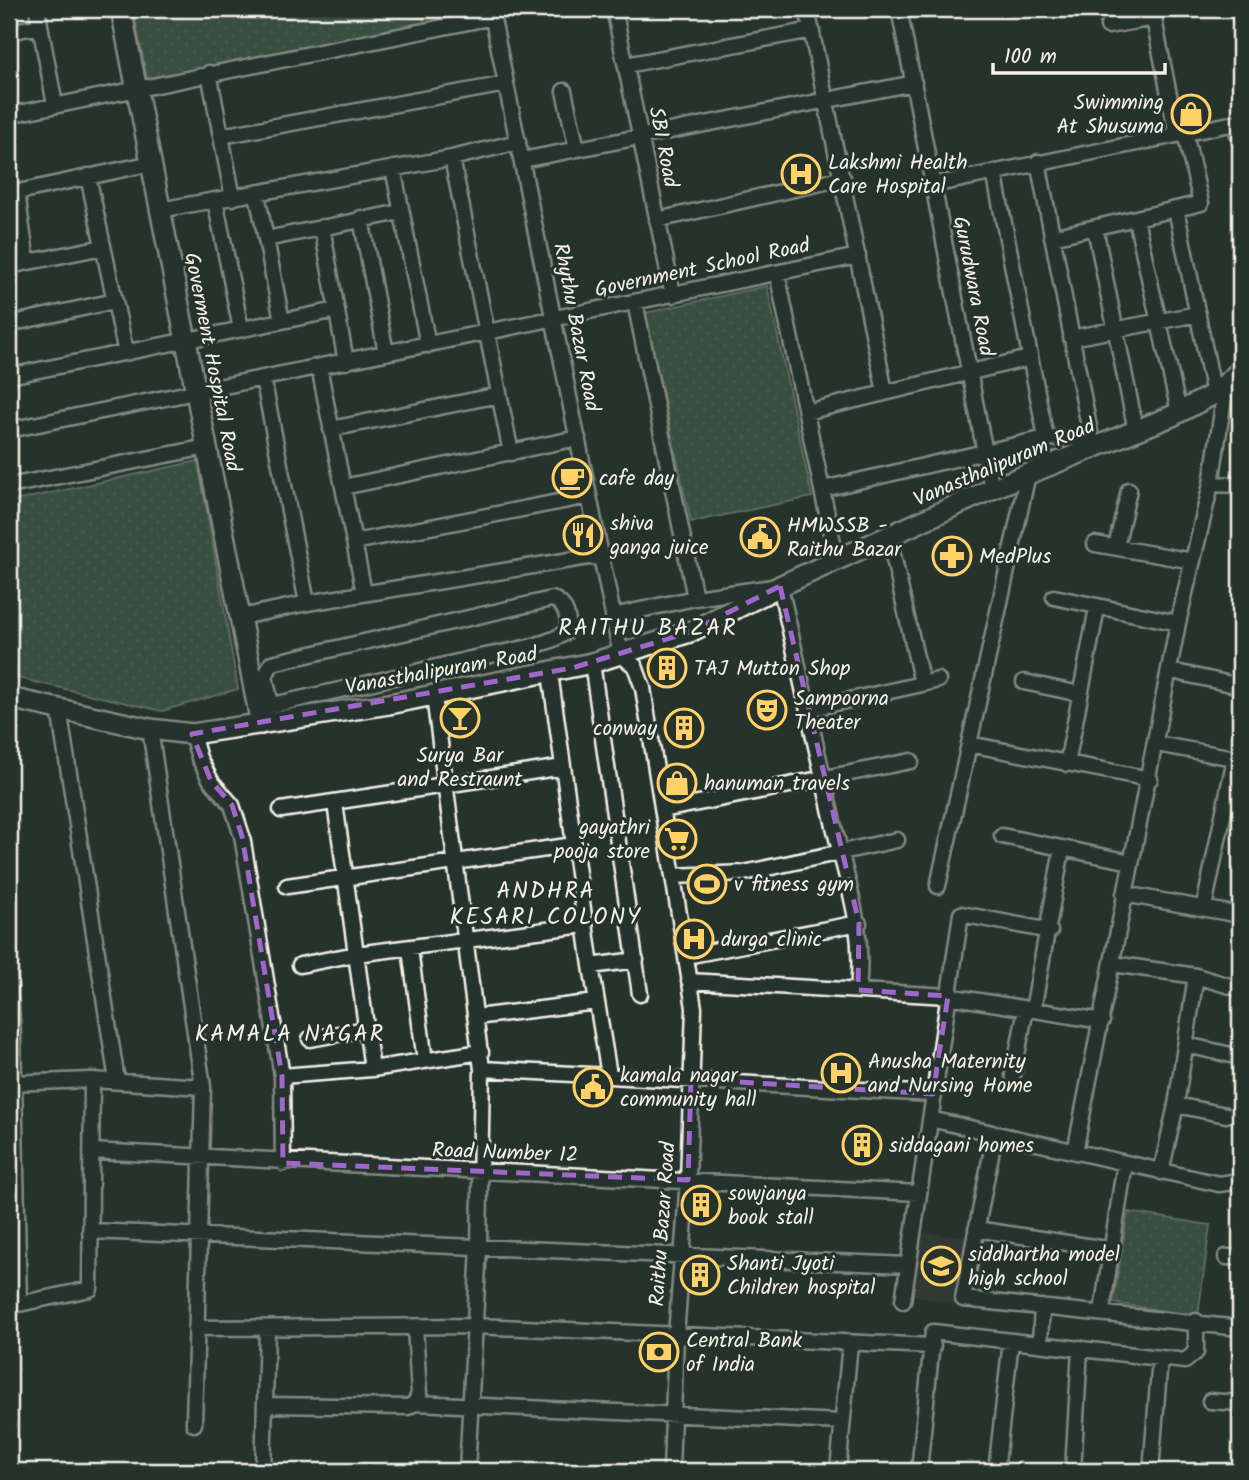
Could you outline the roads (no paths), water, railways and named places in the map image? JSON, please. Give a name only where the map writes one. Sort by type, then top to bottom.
[{"type":"street","points":[[37,9],[55,105]]},
{"type":"street","name":"Goverment Hospital Road","points":[[121,9],[206,447],[241,617],[264,712]]},
{"type":"street","name":"SBI Road","points":[[614,9],[673,295]]},
{"type":"street","points":[[807,9],[885,392]]},
{"type":"street","name":"Gurudwara Road","points":[[900,9],[992,489]]},
{"type":"street","points":[[9,115],[492,13]]},
{"type":"street","name":"Rhythu Bazar Road","points":[[492,13],[621,654]]},
{"type":"street","points":[[1052,237],[1200,203],[1181,134],[1154,13],[1108,26]]},
{"type":"street","points":[[9,32],[40,26]]},
{"type":"street","points":[[626,65],[812,30]]},
{"type":"street","points":[[209,73],[233,198]]},
{"type":"street","points":[[522,160],[914,83]]},
{"type":"street","points":[[221,136],[506,84]]},
{"type":"street","points":[[564,91],[577,149]]},
{"type":"street","points":[[933,185],[1238,122],[1240,143]]},
{"type":"street","points":[[159,210],[452,158],[518,142]]},
{"type":"street","points":[[452,158],[511,453]]},
{"type":"street","points":[[823,489],[1046,438],[1092,443],[1038,162]]},
{"type":"street","points":[[27,262],[13,194],[152,163]]},
{"type":"street","points":[[393,168],[428,345]]},
{"type":"street","points":[[994,172],[1046,438]]},
{"type":"street","points":[[88,176],[126,353]]},
{"type":"street","points":[[657,220],[843,178]]},
{"type":"street","points":[[257,194],[282,321]]},
{"type":"street","points":[[215,200],[241,329]]},
{"type":"street","points":[[1075,1152],[1113,964],[1124,894],[1150,779],[1178,623],[1211,484],[1227,383],[1198,314],[1176,209]]},
{"type":"street","points":[[266,239],[401,212]]},
{"type":"street","points":[[361,218],[386,353]]},
{"type":"street","points":[[1136,219],[1179,412]]},
{"type":"street","points":[[322,227],[346,362]]},
{"type":"street","points":[[1095,228],[1136,430]]},
{"type":"street","points":[[9,266],[103,247]]},
{"type":"street","name":"Government School Road","points":[[9,430],[858,256]]},
{"type":"street","points":[[777,273],[837,562]]},
{"type":"street","points":[[9,324],[115,301]]},
{"type":"street","points":[[635,302],[695,598]]},
{"type":"street","points":[[9,376],[337,310]]},
{"type":"street","points":[[1071,338],[1198,314]]},
{"type":"street","points":[[806,412],[1029,358]]},
{"type":"street","points":[[319,367],[364,593]]},
{"type":"street","points":[[263,378],[307,603]]},
{"type":"street","name":"Vanasthalipuram Road","points":[[9,698],[150,729],[192,734],[264,712],[433,695],[592,663],[690,632],[780,586],[1092,443],[1136,430],[1179,412],[1227,383]]},
{"type":"street","points":[[331,429],[499,395]]},
{"type":"street","points":[[343,487],[578,438]]},
{"type":"street","points":[[9,486],[206,447]]},
{"type":"street","points":[[938,886],[1028,474]]},
{"type":"street","points":[[1211,484],[1240,485]]},
{"type":"street","points":[[1116,547],[1129,490]]},
{"type":"street","points":[[354,542],[589,496]]},
{"type":"street","points":[[889,537],[922,684]]},
{"type":"street","points":[[1095,544],[1193,561]]},
{"type":"street","points":[[241,617],[364,593],[601,555]]},
{"type":"street","points":[[613,616],[695,598],[780,586],[839,852],[859,923],[862,954],[858,990]]},
{"type":"street","points":[[1054,597],[1178,623]]},
{"type":"street","points":[[552,599],[561,604],[567,617],[569,626],[566,633],[546,641],[264,712],[264,676],[272,663],[552,599]]},
{"type":"street","points":[[1067,764],[1097,608]]},
{"type":"street","name":"Raithu Bazar Road","points":[[621,654],[635,666],[643,688],[694,1008],[688,1180],[676,1335],[671,1471]]},
{"type":"street","points":[[592,663],[640,994]]},
{"type":"street","points":[[1171,671],[1240,686]]},
{"type":"street","points":[[550,673],[596,1002],[609,1074]]},
{"type":"street","points":[[809,709],[938,680]]},
{"type":"street","points":[[1024,682],[1080,694]]},
{"type":"street","points":[[433,695],[482,1069],[478,1171],[479,1247],[467,1471]]},
{"type":"street","points":[[59,709],[117,1081]]},
{"type":"street","points":[[150,729],[203,1087],[199,1158],[194,1424]]},
{"type":"street","points":[[192,734],[199,758],[211,781],[232,806],[242,836],[282,1076],[283,1163]]},
{"type":"street","points":[[969,744],[1150,779]]},
{"type":"street","points":[[1156,744],[1238,759],[1204,907]]},
{"type":"street","points":[[663,810],[911,761]]},
{"type":"street","points":[[281,810],[563,767]]},
{"type":"street","points":[[335,803],[372,1069]]},
{"type":"street","points":[[1002,836],[1131,862]]},
{"type":"street","points":[[673,876],[744,873],[897,840]]},
{"type":"street","points":[[287,886],[574,845]]},
{"type":"street","points":[[1013,1075],[1050,931],[1062,849]]},
{"type":"street","points":[[1124,894],[1240,915]]},
{"type":"street","points":[[903,1301],[961,914],[1050,931]]},
{"type":"street","points":[[686,956],[859,923]]},
{"type":"street","points":[[300,965],[356,954],[585,925]]},
{"type":"street","points":[[410,949],[425,1061]]},
{"type":"street","points":[[591,966],[636,960]]},
{"type":"street","points":[[1113,964],[1196,976],[1240,989]]},
{"type":"street","points":[[9,976],[14,1305],[90,1289],[92,1080]]},
{"type":"street","points":[[1161,1171],[1176,1105],[1196,976]]},
{"type":"street","points":[[690,981],[948,996],[1101,1021]]},
{"type":"street","points":[[476,1017],[596,1002]]},
{"type":"street","points":[[310,1039],[366,1029]]},
{"type":"street","points":[[1186,1045],[1240,1057]]},
{"type":"street","points":[[282,1076],[372,1069],[481,1052]]},
{"type":"street","points":[[482,1069],[933,1094]]},
{"type":"street","points":[[11,1083],[92,1080],[203,1087]]},
{"type":"street","points":[[1176,1105],[1226,1115]]},
{"type":"street","points":[[930,1119],[1219,1184],[1240,1181]]},
{"type":"street","points":[[995,1134],[963,1299],[1102,1311],[1240,1328]]},
{"type":"street","name":"Road Number 12","points":[[91,1151],[283,1163],[688,1180],[918,1193]]},
{"type":"street","points":[[1102,1311],[1125,1163]]},
{"type":"street","points":[[976,1229],[1113,1250]]},
{"type":"street","points":[[90,1231],[908,1265]]},
{"type":"street","points":[[1040,1344],[1042,1307]]},
{"type":"street","points":[[919,1471],[933,1332],[1185,1361],[1196,1352],[1196,1321]]},
{"type":"street","points":[[197,1328],[267,1330],[475,1326],[933,1346]]},
{"type":"street","points":[[415,1327],[419,1394],[415,1403]]},
{"type":"street","points":[[263,1471],[267,1330]]},
{"type":"street","points":[[996,1471],[1011,1340]]},
{"type":"street","points":[[838,1471],[850,1343]]},
{"type":"street","points":[[1073,1471],[1080,1348]]},
{"type":"street","points":[[1151,1471],[1160,1358]]},
{"type":"street","points":[[1210,1401],[1240,1403]]},
{"type":"street","points":[[265,1405],[408,1407],[415,1403],[470,1404],[842,1422]]},
{"type":"place","name":"Swimming At Shusuma","points":[[1191,114]]},
{"type":"place","name":"Lakshmi Health Care Hospital","points":[[801,174]]},
{"type":"place","name":"cafe day","points":[[572,478]]},
{"type":"place","name":"shiva ganga juice","points":[[583,535]]},
{"type":"place","name":"HMWSSB - Raithu Bazar","points":[[760,537]]},
{"type":"place","name":"MedPlus","points":[[952,556]]},
{"type":"place","name":"TAJ Mutton Shop","points":[[667,668]]},
{"type":"place","name":"Sampoorna Theater","points":[[767,710]]},
{"type":"place","name":"Surya Bar and Restraunt","points":[[460,718]]},
{"type":"place","name":"conway","points":[[684,728]]},
{"type":"place","name":"hanuman travels","points":[[677,783]]},
{"type":"place","name":"gayathri pooja store","points":[[677,839]]},
{"type":"place","name":"v fitness gym","points":[[707,884]]},
{"type":"place","name":"durga clinic","points":[[694,939]]},
{"type":"place","name":"Anusha Maternity and Nursing Home","points":[[841,1073]]},
{"type":"place","name":"kamala nagar community hall","points":[[593,1087]]},
{"type":"place","name":"siddagani homes","points":[[862,1145]]},
{"type":"place","name":"sowjanya book stall","points":[[701,1205]]},
{"type":"place","name":"siddhartha model high school","points":[[941,1266]]},
{"type":"place","name":"Shanti Jyoti Children hospital","points":[[700,1275]]},
{"type":"place","name":"Central Bank of India","points":[[659,1352]]},
{"type":"district","name":"RAITHU BAZAR","points":[[648,627]]},
{"type":"district","name":"ANDHRA KESARI COLONY","points":[[546,903]]},
{"type":"district","name":"KAMALA NAGAR","points":[[290,1033]]}]
